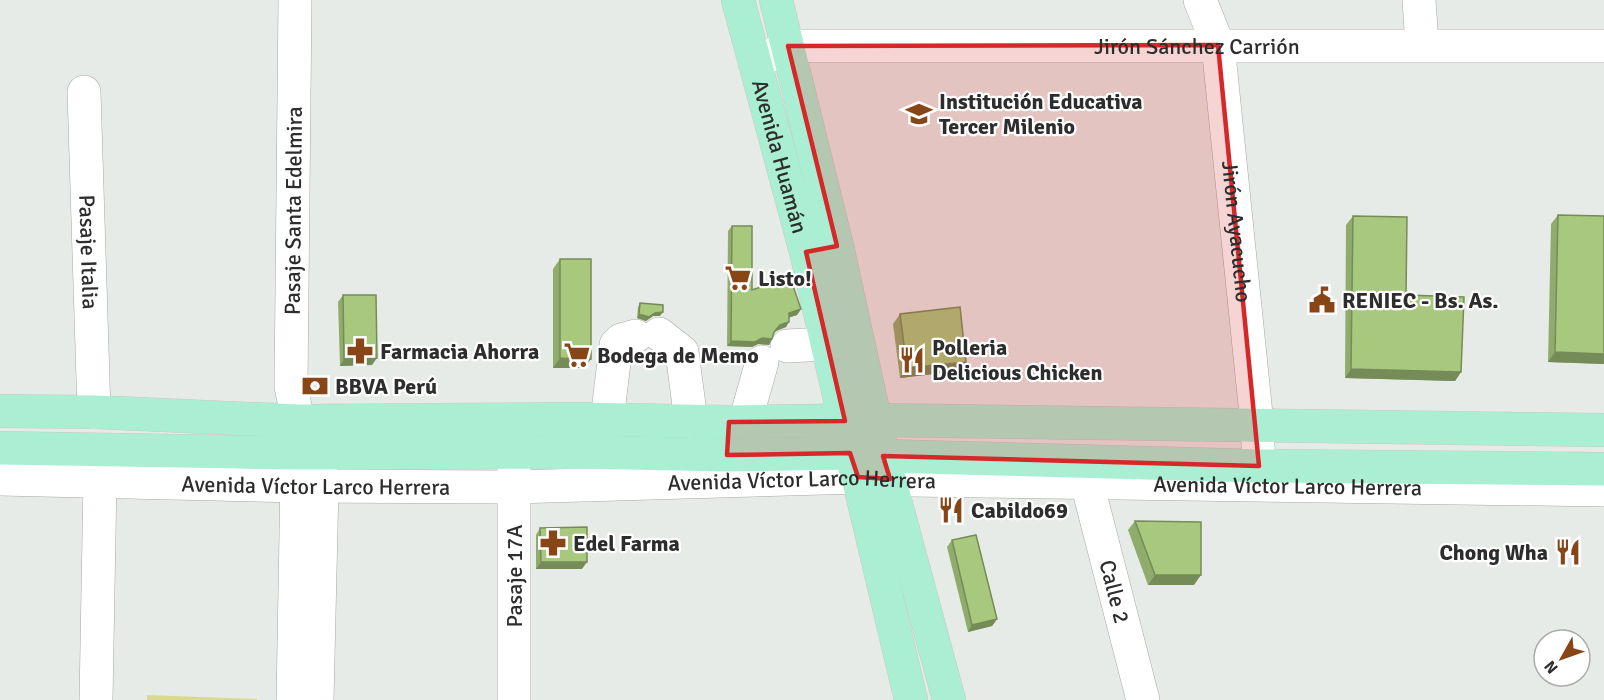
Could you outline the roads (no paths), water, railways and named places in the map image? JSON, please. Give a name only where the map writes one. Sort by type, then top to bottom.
[{"type":"main road","name":"Avenida Huamán","points":[[738,0],[755,63],[822,249],[828,344],[861,420],[887,468],[949,700]]},
{"type":"main road","name":"Avenida Huamán","points":[[776,0],[788,46],[822,249],[861,420],[854,465],[911,700]]},
{"type":"main road","points":[[0,411],[94,412],[308,421],[861,420],[1604,430]]},
{"type":"main road","points":[[578,452],[593,420]]},
{"type":"main road","points":[[727,455],[737,422]]},
{"type":"main road","name":"Avenida Víctor Larco Herrera","points":[[0,448],[308,453],[578,452],[727,455],[887,468],[1258,466],[1604,469]]},
{"type":"street","name":"Pasaje Santa Edelmira","points":[[296,0],[291,386],[308,421],[310,486]]},
{"type":"street","name":"Jirón Ayacucho","points":[[1200,0],[1218,45],[1257,424],[1258,466]]},
{"type":"street","points":[[1419,0],[1422,45]]},
{"type":"street","points":[[755,63],[788,46]]},
{"type":"street","name":"Jirón Sánchez Carrión","points":[[788,46],[1604,46]]},
{"type":"street","name":"Pasaje Italia","points":[[84,92],[94,412]]},
{"type":"street","points":[[593,420],[616,345],[621,340],[647,335],[682,352],[691,421]]},
{"type":"street","points":[[737,422],[774,354],[828,344]]},
{"type":"street","name":"Pasaje 17A","points":[[514,452],[514,700]]},
{"type":"street","name":"Avenida Víctor Larco Herrera","points":[[0,479],[310,486],[514,487],[854,465]]},
{"type":"street","name":"Avenida Víctor Larco Herrera","points":[[887,468],[1087,483],[1604,490]]},
{"type":"street","points":[[96,700],[100,480]]},
{"type":"street","name":"Calle 2","points":[[1087,483],[1143,700]]},
{"type":"street","points":[[292,700],[310,486]]},
{"type":"street","points":[[310,486],[317,700]]},
{"type":"place","name":"Institución Educativa Tercer Milenio","points":[[919,114]]},
{"type":"place","name":"Listo!","points":[[738,278]]},
{"type":"place","name":"RENIEC - Bs. As.","points":[[1322,300]]},
{"type":"place","name":"Farmacia Ahorra","points":[[360,351]]},
{"type":"place","name":"Bodega de Memo","points":[[577,355]]},
{"type":"place","name":"Polleria Delicious Chicken","points":[[912,360]]},
{"type":"place","name":"BBVA Perú","points":[[315,386]]},
{"type":"place","name":"Cabildo69","points":[[951,510]]},
{"type":"place","name":"Edel Farma","points":[[553,543]]},
{"type":"place","name":"Chong Wha","points":[[1568,552]]}]
